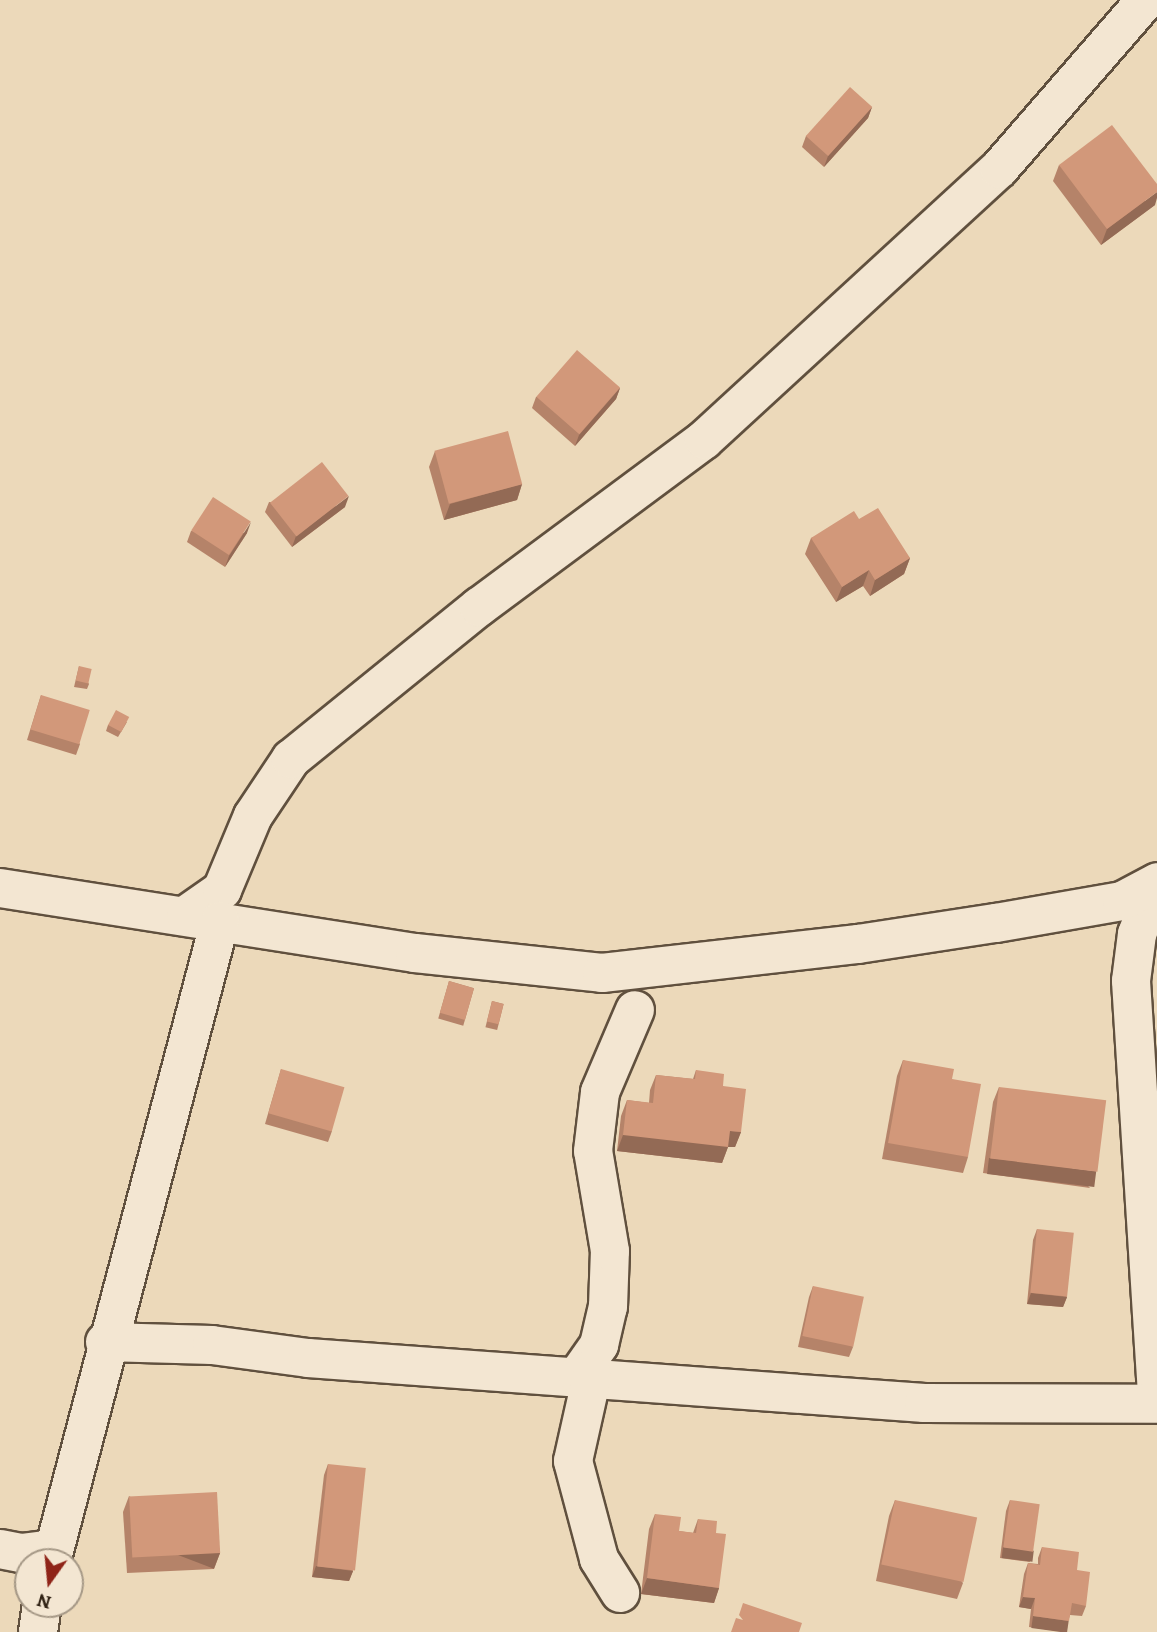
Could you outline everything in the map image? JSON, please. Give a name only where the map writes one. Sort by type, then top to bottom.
[{"type":"street","points":[[54,1548],[105,1342],[203,918],[222,890],[253,816],[291,759],[500,591],[704,440],[999,169],[1146,0]]},
{"type":"street","points":[[0,888],[415,953],[603,973],[996,923],[1122,901],[1157,882]]},
{"type":"street","points":[[105,1342],[212,1345],[308,1358],[585,1375],[924,1403],[1157,1402],[1131,981],[1137,934],[1157,882]]},
{"type":"street","points":[[620,1593],[599,1559],[573,1461],[585,1375],[599,1345],[608,1307],[610,1251],[593,1151],[600,1092],[635,1010]]},
{"type":"building","points":[[850,87],[872,107],[828,156],[806,136]]},
{"type":"building","points":[[1112,125],[1157,184],[1157,192],[1107,229],[1059,165]]},
{"type":"building","points":[[577,350],[620,387],[579,434],[536,397]]},
{"type":"building","points":[[508,431],[522,484],[449,504],[435,451]]},
{"type":"building","points":[[322,462],[348,496],[296,537],[270,503]]},
{"type":"building","points":[[213,497],[251,522],[229,555],[191,531]]},
{"type":"building","points":[[878,508],[910,558],[875,580],[869,570],[842,587],[811,538],[854,511],[859,519]]},
{"type":"building","points":[[79,666],[92,669],[88,684],[76,681]]},
{"type":"building","points":[[41,695],[90,710],[79,744],[30,729]]},
{"type":"building","points":[[116,710],[129,717],[121,732],[108,725]]},
{"type":"building","points":[[449,981],[474,988],[465,1020],[440,1013]]},
{"type":"building","points":[[492,1001],[504,1004],[499,1024],[487,1021]]},
{"type":"building","points":[[903,1060],[954,1069],[952,1079],[981,1084],[968,1157],[888,1143]]},
{"type":"building","points":[[281,1069],[344,1087],[332,1131],[268,1113]]},
{"type":"building","points":[[696,1070],[724,1074],[723,1086],[746,1089],[741,1132],[730,1131],[728,1147],[623,1135],[627,1100],[653,1103],[656,1075],[695,1079]]},
{"type":"building","points":[[999,1087],[1106,1100],[1097,1172],[990,1158]]},
{"type":"building","points":[[1037,1229],[1074,1233],[1067,1297],[1030,1293]]},
{"type":"building","points":[[813,1286],[864,1297],[853,1347],[802,1336]]},
{"type":"building","points":[[328,1464],[366,1468],[355,1570],[317,1566]]},
{"type":"building","points":[[217,1492],[220,1553],[132,1558],[129,1497]]},
{"type":"building","points":[[895,1500],[977,1517],[963,1582],[881,1565]]},
{"type":"building","points":[[1010,1500],[1040,1504],[1033,1552],[1003,1548]]},
{"type":"building","points":[[655,1514],[681,1517],[679,1531],[696,1533],[698,1519],[717,1521],[716,1533],[726,1534],[719,1588],[647,1578]]},
{"type":"building","points":[[1042,1547],[1079,1552],[1077,1570],[1090,1572],[1086,1606],[1072,1603],[1069,1621],[1033,1616],[1035,1598],[1023,1597],[1028,1563],[1040,1565]]},
{"type":"building","points":[[743,1603],[802,1623],[799,1632],[731,1632],[736,1618],[743,1620],[739,1615]]}]
